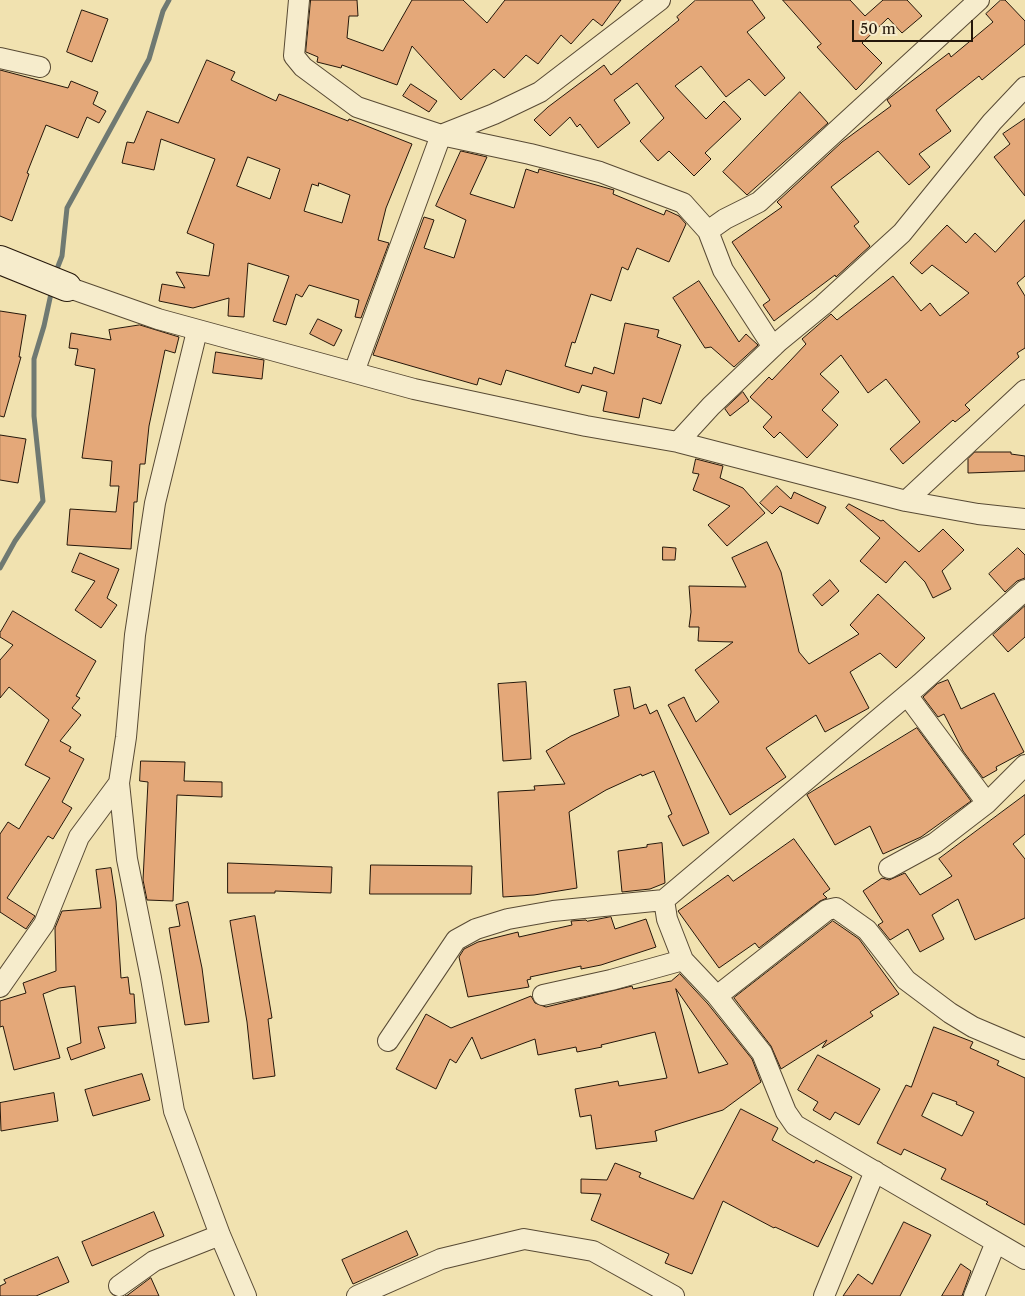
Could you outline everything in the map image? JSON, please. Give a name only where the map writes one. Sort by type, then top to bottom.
[{"type":"street","points":[[299,0],[294,56],[303,67],[356,107],[441,136],[530,154],[600,172],[638,184],[683,203],[708,231],[723,270],[774,347]]},
{"type":"street","points":[[354,372],[441,136],[540,92],[660,0]]},
{"type":"street","points":[[708,231],[725,218],[759,202],[979,0]]},
{"type":"street","points":[[0,58],[40,67]]},
{"type":"street","points":[[678,442],[711,406],[774,347],[902,233],[992,122],[1025,87]]},
{"type":"street","points":[[0,260],[67,288],[158,320],[475,403],[678,442],[838,485],[906,501],[978,514],[1025,518]]},
{"type":"street","points":[[197,331],[155,503],[135,635],[126,737],[119,783],[127,859],[151,978],[174,1111],[220,1235],[246,1296]]},
{"type":"street","points":[[906,501],[1025,390]]},
{"type":"street","points":[[388,1041],[456,940],[476,929],[508,919],[553,911],[664,900],[906,695],[1025,590]]},
{"type":"street","points":[[906,695],[987,804]]},
{"type":"street","points":[[889,868],[935,843],[987,804],[1025,765]]},
{"type":"street","points":[[0,987],[44,924],[79,837],[119,783]]},
{"type":"street","points":[[664,900],[666,920],[683,960],[717,996],[762,1052],[786,1112],[795,1125],[1025,1259]]},
{"type":"street","points":[[717,996],[827,910],[836,908],[850,915],[868,930],[906,980],[950,1013],[973,1027],[1025,1050]]},
{"type":"street","points":[[543,994],[611,980],[683,960]]},
{"type":"street","points":[[824,1296],[875,1171]]},
{"type":"street","points":[[119,1286],[154,1261],[220,1235]]},
{"type":"street","points":[[357,1296],[441,1259],[524,1239],[593,1251],[674,1296]]},
{"type":"street","points":[[974,1296],[996,1242]]},
{"type":"building","points":[[311,0],[357,0],[358,16],[349,16],[347,38],[383,51],[412,0],[463,0],[487,23],[505,0],[621,0],[602,26],[593,19],[571,44],[561,35],[538,64],[526,55],[504,78],[494,69],[461,100],[412,46],[397,85],[342,65],[341,68],[317,62],[318,57],[306,52]]},
{"type":"building","points":[[696,0],[752,0],[765,18],[747,32],[785,78],[765,96],[749,79],[726,97],[701,66],[675,86],[706,119],[724,101],[741,119],[705,153],[711,159],[694,176],[669,151],[658,161],[640,141],[664,118],[637,83],[614,100],[630,123],[598,148],[580,124],[577,127],[570,117],[550,136],[534,120],[548,107],[604,65],[611,75],[679,20],[677,17]]},
{"type":"building","points":[[783,0],[850,0],[865,16],[883,0],[907,0],[922,16],[902,33],[888,18],[862,43],[882,63],[856,90],[817,47],[821,44]]},
{"type":"building","points":[[1001,0],[1005,0],[1025,21],[1025,44],[982,80],[979,76],[936,110],[951,131],[919,154],[930,167],[909,185],[878,151],[831,187],[859,222],[854,226],[870,246],[836,277],[835,275],[774,321],[763,305],[770,300],[732,242],[782,207],[777,202],[842,142],[891,106],[887,100],[949,53],[951,57],[993,22],[986,14]]},
{"type":"building","points":[[82,10],[108,19],[92,62],[67,52]]},
{"type":"building","points":[[207,60],[235,72],[231,80],[276,101],[279,94],[412,144],[386,208],[378,240],[389,243],[361,318],[355,317],[359,300],[309,285],[302,297],[296,294],[286,325],[273,321],[289,276],[248,263],[244,317],[228,316],[229,298],[193,308],[159,301],[162,284],[185,288],[176,272],[209,276],[214,244],[187,233],[215,159],[161,139],[154,170],[122,163],[127,142],[134,143],[147,111],[178,123]],"holes":[[[248,157],[280,169],[270,199],[237,186]],[[319,183],[350,195],[342,223],[304,211],[312,184],[318,186]]]},
{"type":"building","points":[[0,70],[68,88],[71,81],[98,92],[93,104],[106,111],[99,123],[87,117],[78,138],[46,125],[27,173],[29,174],[12,221],[0,216]]},
{"type":"building","points":[[411,84],[437,101],[429,112],[403,96]]},
{"type":"building","points":[[800,92],[828,123],[747,195],[723,172]]},
{"type":"building","points":[[1025,119],[1025,196],[994,157],[1010,144],[1003,134]]},
{"type":"building","points":[[461,151],[487,157],[470,194],[514,208],[526,169],[538,173],[539,169],[614,190],[613,194],[664,215],[666,210],[679,216],[686,224],[669,262],[637,248],[628,270],[622,267],[611,301],[591,294],[575,343],[572,342],[565,366],[592,374],[594,367],[614,374],[625,323],[659,330],[657,337],[681,345],[661,404],[643,398],[639,418],[603,411],[607,392],[582,385],[579,393],[506,370],[501,385],[479,378],[477,385],[373,355],[424,217],[434,220],[424,248],[454,258],[466,220],[436,206]]},
{"type":"building","points":[[1025,220],[1025,276],[1017,283],[1025,296],[1025,348],[1017,353],[1019,357],[965,405],[970,410],[955,422],[953,420],[903,464],[890,449],[920,422],[886,379],[868,393],[841,355],[820,374],[839,392],[822,410],[838,425],[807,458],[780,432],[774,438],[763,427],[772,417],[750,397],[769,377],[772,380],[806,344],[802,339],[831,314],[837,320],[893,276],[921,311],[930,303],[940,316],[969,293],[932,265],[922,274],[910,263],[947,225],[966,243],[975,233],[995,252]]},
{"type":"building","points":[[699,281],[739,342],[746,334],[758,345],[734,367],[711,347],[705,348],[673,298]]},
{"type":"building","points":[[0,311],[26,315],[19,357],[21,357],[4,417],[0,416]]},
{"type":"building","points":[[318,319],[342,330],[334,346],[310,334]]},
{"type":"building","points":[[140,325],[179,337],[175,353],[165,350],[149,426],[145,464],[140,464],[137,502],[134,502],[131,549],[67,545],[70,509],[116,512],[119,486],[110,486],[112,461],[82,458],[95,369],[75,365],[78,349],[69,348],[71,333],[111,340],[109,330]]},
{"type":"building","points":[[216,352],[264,360],[262,379],[213,373]]},
{"type":"building","points":[[743,392],[749,401],[730,416],[725,409]]},
{"type":"building","points":[[0,435],[26,439],[18,483],[0,480]]},
{"type":"building","points":[[975,452],[1011,452],[1011,454],[1025,456],[1025,471],[968,473],[968,459]]},
{"type":"building","points":[[696,459],[723,466],[720,478],[743,488],[765,513],[727,546],[708,525],[730,506],[693,490],[699,474],[693,473]]},
{"type":"building","points":[[777,486],[791,499],[794,492],[826,507],[818,524],[780,506],[772,514],[760,503]]},
{"type":"building","points":[[849,504],[881,521],[883,520],[919,552],[943,529],[964,550],[942,571],[951,589],[933,598],[925,582],[905,561],[886,583],[860,561],[880,538],[846,508]]},
{"type":"building","points":[[767,542],[781,572],[799,652],[809,664],[859,634],[850,625],[878,594],[925,638],[896,668],[880,653],[850,672],[869,708],[825,732],[816,715],[766,748],[786,777],[730,815],[668,705],[684,697],[696,722],[719,702],[695,670],[733,642],[698,641],[699,627],[689,627],[691,612],[689,586],[746,587],[732,558]]},
{"type":"building","points":[[663,547],[676,548],[675,560],[663,560]]},
{"type":"building","points":[[1018,548],[1025,555],[1025,578],[1017,581],[1005,592],[989,574]]},
{"type":"building","points":[[80,553],[119,569],[107,598],[117,605],[101,628],[75,610],[95,581],[72,572]]},
{"type":"building","points":[[830,580],[839,591],[822,606],[813,595]]},
{"type":"building","points":[[1025,606],[1025,637],[1008,652],[993,635]]},
{"type":"building","points":[[13,611],[96,661],[76,696],[80,698],[72,708],[81,715],[60,741],[71,747],[69,751],[84,759],[62,802],[72,808],[53,839],[48,836],[7,898],[35,916],[26,929],[0,912],[0,834],[8,822],[19,829],[50,778],[25,765],[49,720],[9,687],[0,698],[0,660],[13,645],[0,637],[0,633]]},
{"type":"building","points":[[948,680],[961,709],[994,693],[1024,752],[996,767],[997,770],[983,778],[963,751],[944,714],[938,717],[923,697],[937,684]]},
{"type":"building","points":[[526,682],[531,759],[503,761],[498,684]]},
{"type":"building","points":[[630,687],[634,709],[646,704],[650,714],[657,710],[709,833],[683,846],[668,816],[672,814],[654,771],[642,776],[641,774],[606,790],[569,812],[577,888],[534,895],[503,897],[498,792],[535,790],[534,786],[565,784],[546,751],[571,736],[619,716],[614,690]]},
{"type":"building","points":[[917,728],[971,801],[921,837],[883,854],[870,826],[835,845],[807,795]]},
{"type":"building","points":[[141,761],[185,762],[184,781],[222,782],[222,797],[177,795],[173,901],[147,900],[143,880],[148,782],[140,781]]},
{"type":"building","points":[[1025,795],[1025,834],[1013,844],[1025,859],[1025,918],[975,940],[958,899],[932,915],[944,939],[920,952],[908,929],[890,940],[878,925],[883,922],[863,891],[882,878],[889,880],[905,873],[920,895],[952,876],[939,859]]},
{"type":"building","points":[[794,839],[830,889],[823,894],[827,898],[820,901],[759,948],[755,943],[719,968],[678,911],[728,875],[733,881]]},
{"type":"building","points":[[662,843],[665,883],[650,889],[622,892],[618,851]]},
{"type":"building","points":[[228,863],[332,867],[331,893],[275,891],[275,893],[228,893]]},
{"type":"building","points":[[371,865],[472,866],[471,894],[370,894]]},
{"type":"building","points":[[111,868],[116,901],[121,978],[128,977],[130,994],[134,994],[136,1023],[98,1027],[105,1048],[71,1060],[67,1048],[81,1043],[75,986],[59,988],[43,994],[60,1058],[14,1070],[3,1026],[0,1027],[0,1001],[26,993],[23,983],[56,971],[55,928],[62,911],[101,908],[96,870]]},
{"type":"building","points":[[188,902],[202,968],[209,1022],[185,1025],[169,928],[180,926],[176,905]]},
{"type":"building","points":[[255,916],[272,1018],[268,1019],[275,1076],[253,1079],[247,1022],[230,921]]},
{"type":"building","points":[[611,917],[615,929],[646,919],[656,947],[601,965],[581,969],[581,966],[530,977],[531,979],[527,980],[529,987],[468,997],[459,957],[464,949],[478,942],[518,932],[519,937],[572,925],[571,921],[587,921]]},
{"type":"building","points":[[833,921],[859,939],[899,994],[870,1012],[873,1016],[822,1048],[827,1040],[781,1069],[771,1046],[734,998]]},
{"type":"building","points":[[680,974],[708,1004],[752,1059],[761,1082],[723,1110],[655,1131],[657,1141],[596,1149],[591,1115],[580,1117],[575,1089],[618,1081],[619,1086],[667,1078],[655,1032],[577,1052],[576,1047],[538,1055],[535,1039],[481,1059],[472,1037],[456,1063],[450,1059],[436,1089],[396,1069],[426,1014],[451,1028],[531,996],[535,1003],[546,1007],[632,986],[633,989],[671,981]],"holes":[[[676,989],[728,1064],[699,1073]]]},
{"type":"building","points":[[934,1027],[973,1042],[970,1048],[999,1061],[997,1065],[1025,1078],[1025,1225],[986,1204],[988,1202],[941,1179],[946,1169],[904,1149],[901,1155],[877,1143],[906,1085],[911,1087]],"holes":[[[933,1093],[957,1102],[956,1104],[974,1112],[962,1136],[922,1116]]]},
{"type":"building","points":[[818,1055],[880,1089],[859,1125],[835,1112],[830,1120],[813,1110],[818,1102],[798,1090]]},
{"type":"building","points":[[142,1074],[150,1100],[93,1116],[85,1090]]},
{"type":"building","points":[[54,1093],[58,1121],[1,1131],[0,1103]]},
{"type":"building","points":[[741,1109],[778,1128],[772,1140],[814,1163],[816,1160],[852,1177],[818,1247],[774,1228],[723,1201],[692,1274],[665,1263],[669,1254],[591,1220],[601,1194],[581,1193],[581,1179],[607,1180],[615,1163],[641,1173],[639,1177],[693,1199]]},
{"type":"building","points":[[154,1212],[164,1236],[92,1266],[82,1242]]},
{"type":"building","points":[[904,1222],[931,1235],[900,1296],[843,1296],[858,1274],[872,1284]]},
{"type":"building","points":[[407,1231],[418,1255],[353,1284],[342,1260]]},
{"type":"building","points":[[58,1257],[69,1282],[36,1296],[0,1296],[0,1286],[6,1283],[4,1280]]},
{"type":"building","points":[[961,1264],[971,1271],[962,1296],[942,1296]]},
{"type":"building","points":[[151,1278],[159,1296],[126,1296]]},
{"type":"waterway","points":[[55,274],[62,256],[67,208],[149,59],[163,11],[169,0]]},
{"type":"waterway","points":[[0,568],[15,541],[43,501],[34,416],[34,359],[52,289]]}]
